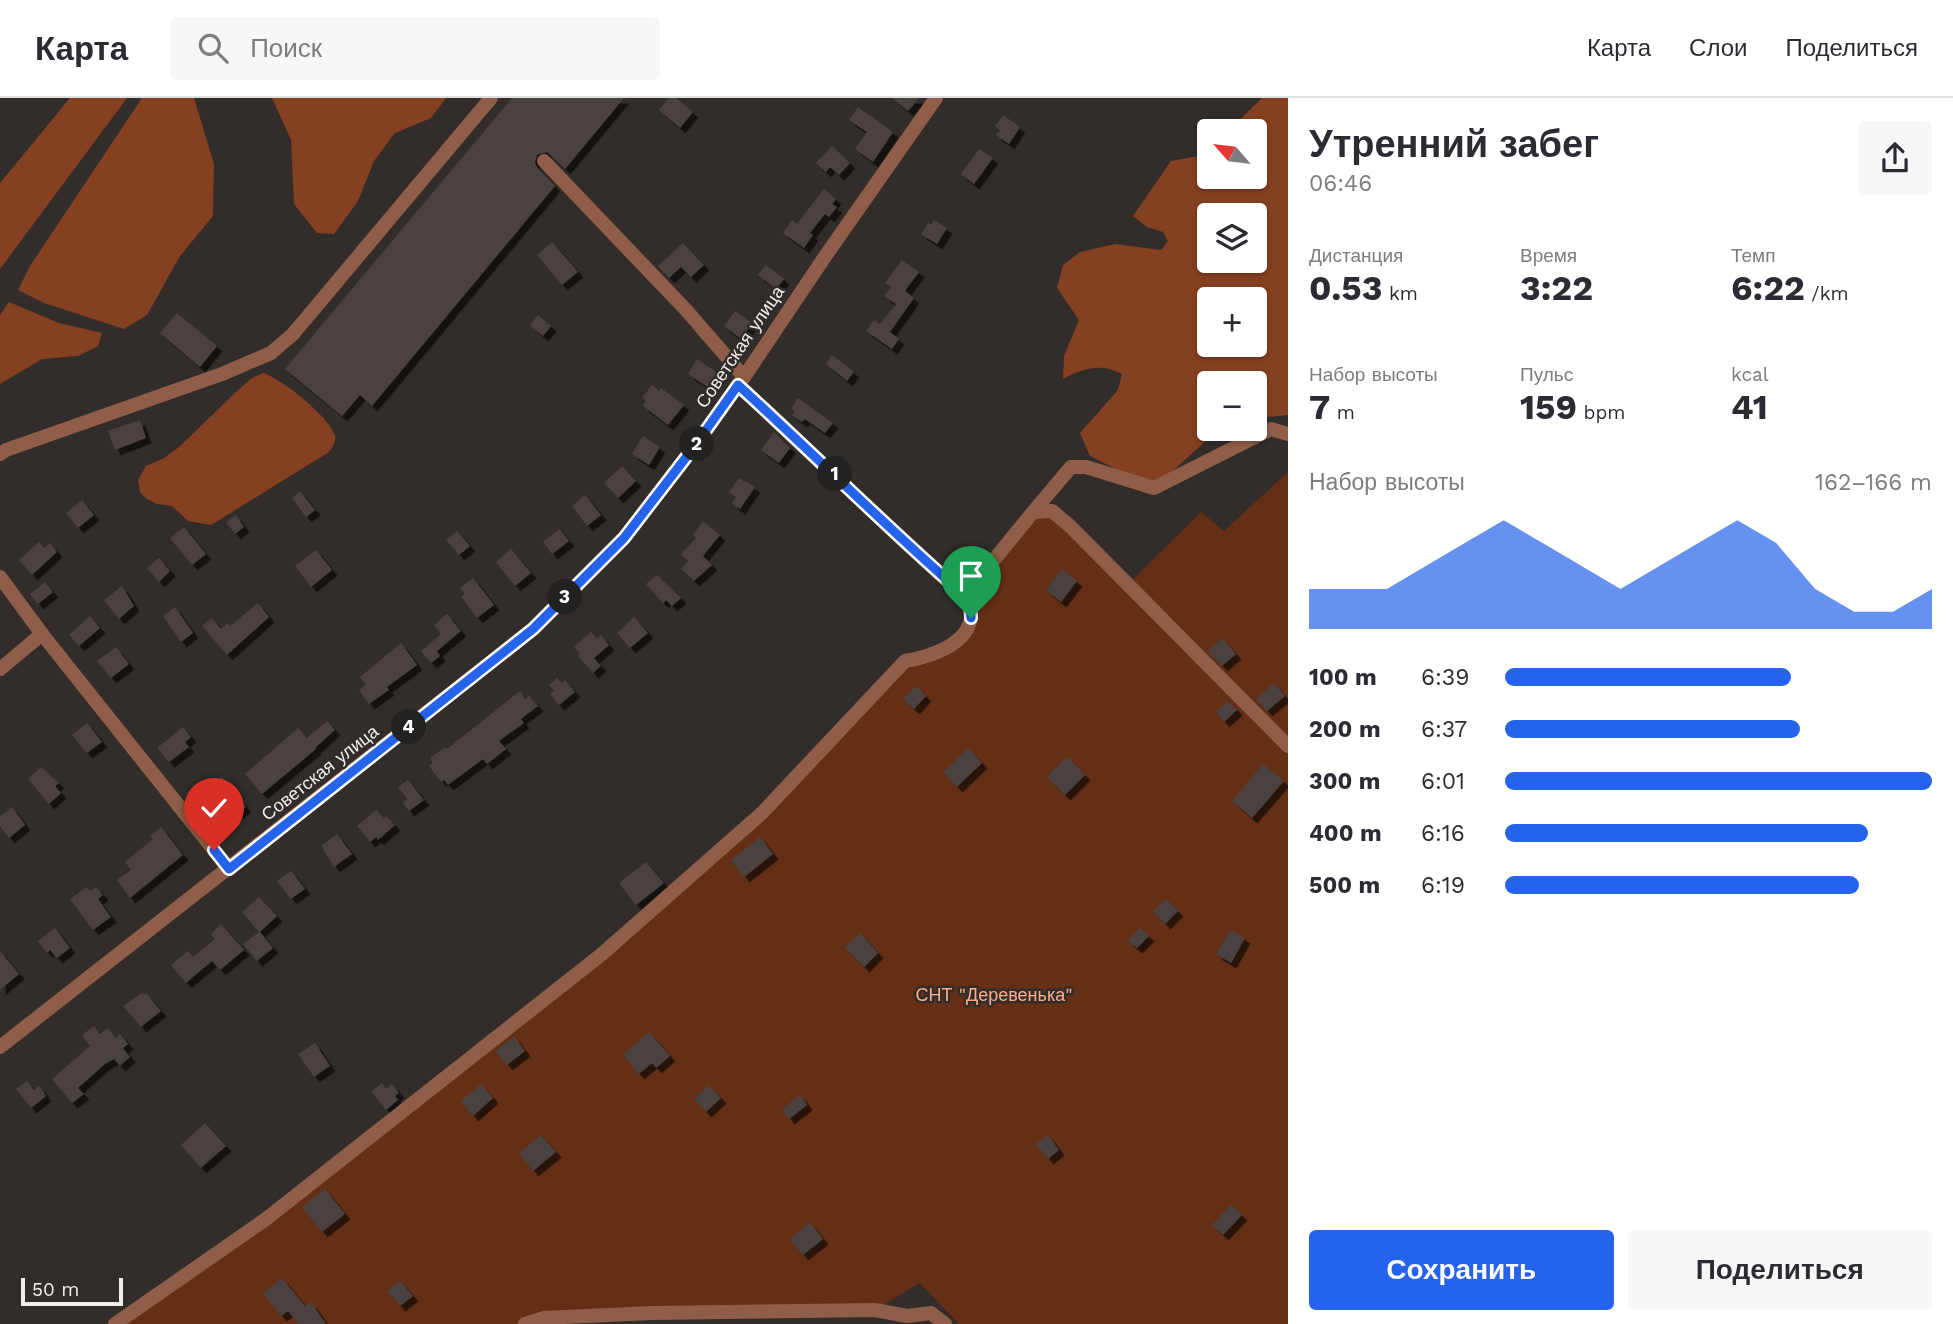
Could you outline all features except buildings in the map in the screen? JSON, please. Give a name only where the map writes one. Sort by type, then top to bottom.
[{"type":"street","points":[[0,454],[222,374],[271,353],[293,334],[491,98]]},
{"type":"street","name":"Советская улица","points":[[0,1047],[533,629],[624,538],[741,381],[936,98]]},
{"type":"street","points":[[544,161],[660,282],[741,381],[906,545],[970,600]]},
{"type":"street","points":[[115,1324],[266,1219],[602,954],[762,813],[905,661],[943,649],[963,635],[971,618],[970,600],[996,556],[1072,467],[1086,467],[1154,488],[1271,429],[1288,434]]},
{"type":"street","points":[[1033,512],[1052,511],[1070,526],[1288,747]]},
{"type":"street","points":[[0,577],[42,634],[229,869]]},
{"type":"street","points":[[0,669],[42,634]]},
{"type":"street","points":[[525,1324],[544,1318],[624,1314],[874,1310],[907,1316],[931,1313],[945,1324]]},
{"type":"green space","name":"СНТ \"Деревенька\"","points":[[1288,472],[1288,1324],[959,1324],[920,1283],[875,1310],[525,1324],[115,1324],[436,1083],[762,813],[905,661],[963,635],[969,600],[1033,512],[1052,511],[1128,584],[1201,512],[1224,531]]},
{"type":"shaded area","points":[[70,98],[127,98],[0,269],[0,183]]},
{"type":"shaded area","points":[[142,98],[194,98],[214,164],[213,216],[180,256],[147,315],[124,329],[44,303],[18,290],[30,266]]},
{"type":"shaded area","points":[[272,98],[446,98],[431,118],[395,133],[374,161],[358,201],[334,234],[317,233],[294,204],[291,140]]},
{"type":"shaded area","points":[[1262,98],[1288,98],[1288,415],[1267,417],[1267,371],[1197,371],[1197,441],[1206,441],[1154,488],[1090,456],[1080,433],[1118,390],[1122,374],[1092,368],[1063,379],[1064,356],[1079,320],[1057,288],[1063,265],[1080,252],[1115,244],[1161,250],[1168,241],[1163,232],[1147,227],[1133,216],[1171,161],[1197,156],[1197,189],[1267,189],[1267,119],[1240,119]]},
{"type":"shaded area","points":[[9,302],[59,323],[102,333],[98,346],[78,356],[42,359],[0,384],[0,315]]},
{"type":"shaded area","points":[[263,373],[293,390],[325,419],[335,436],[329,452],[211,525],[188,521],[172,506],[157,504],[147,499],[140,492],[138,480],[146,466],[179,447],[237,391],[252,378]]},
{"type":"route","points":[[214,850],[229,869],[533,629],[624,538],[738,385],[839,478],[906,545],[970,600],[971,618]]}]
